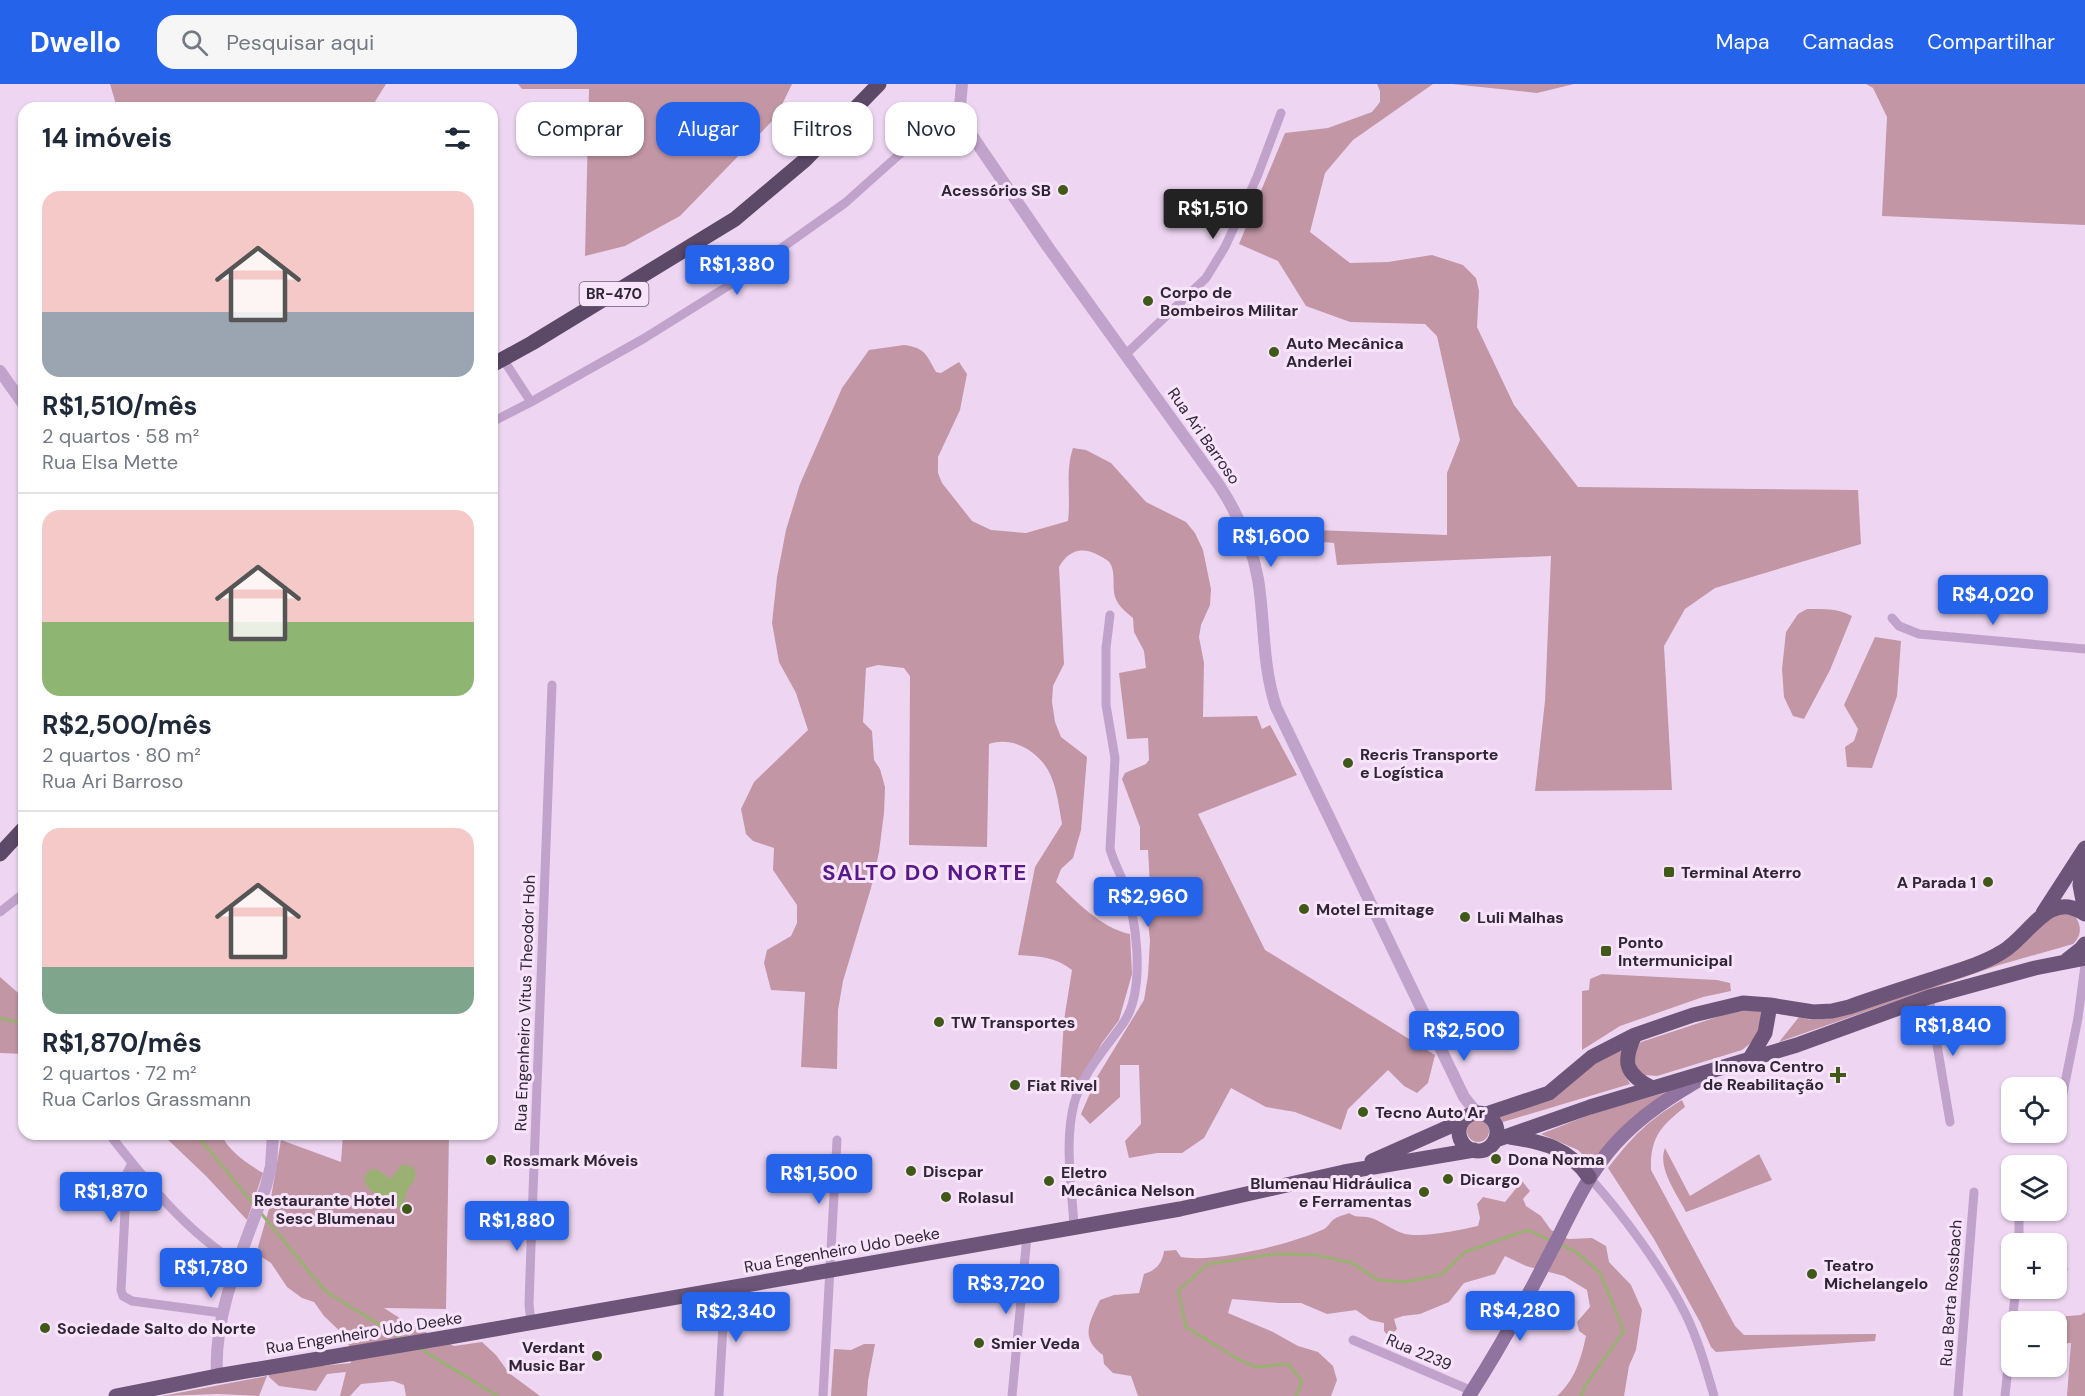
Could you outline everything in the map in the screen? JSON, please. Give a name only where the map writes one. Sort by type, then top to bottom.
[{"type":"highway","name":"BR-470","points":[[498,362],[735,219],[806,160],[879,84]]},
{"type":"highway","points":[[0,854],[18,834]]},
{"type":"main road","points":[[2040,918],[2085,848]]},
{"type":"main road","points":[[2085,854],[2080,885],[2085,912]]},
{"type":"main road","name":"Rua Engenheiro Udo Deeke","points":[[1344,1172],[1393,1153],[1473,1116],[1549,1093],[1592,1057],[1635,1035],[1743,1003],[1813,1012],[1850,1007],[1979,964],[2003,952],[2040,918],[2056,907],[2072,907],[2085,912]]},
{"type":"main road","points":[[2067,960],[2085,944]]},
{"type":"main road","points":[[1502,1138],[1493,1119],[1473,1116],[1459,1132],[1461,1142],[1468,1148],[1486,1149],[1502,1138],[1590,1107],[1797,1045],[1929,997],[2067,960],[2085,958]]},
{"type":"main road","points":[[1749,1060],[1765,1033],[1770,1005]]},
{"type":"main road","points":[[1635,1035],[1627,1058],[1628,1069],[1637,1080],[1652,1088]]},
{"type":"main road","points":[[1471,1394],[1541,1270],[1589,1177],[1616,1142],[1651,1111],[1670,1096],[1721,1068]]},
{"type":"main road","points":[[1502,1138],[1529,1139],[1565,1152],[1579,1163],[1589,1177]]},
{"type":"main road","name":"Rua Engenheiro Udo Deeke","points":[[116,1396],[217,1376],[1180,1209],[1344,1172],[1474,1150]]},
{"type":"main road","name":"Rua Engenheiro Udo Deeke","points":[[141,1396],[168,1386]]},
{"type":"street","name":"Rua Ari Barroso","points":[[960,102],[962,84]]},
{"type":"street","points":[[1125,355],[1206,278],[1225,247],[1257,177],[1281,113]]},
{"type":"street","name":"Rua Ari Barroso","points":[[977,144],[1238,516],[1253,555],[1258,579],[1268,683],[1276,707],[1473,1116]]},
{"type":"street","points":[[498,420],[643,339],[728,286],[845,203],[898,156]]},
{"type":"street","points":[[498,362],[531,402]]},
{"type":"street","points":[[0,370],[18,396]]},
{"type":"street","points":[[1074,1227],[1070,1130],[1074,1103],[1084,1081],[1126,1018],[1137,982],[1137,953],[1132,915],[1123,879],[1113,863],[1110,849],[1115,758],[1106,705],[1106,648],[1110,615]]},
{"type":"street","points":[[1892,618],[1899,626],[1919,634],[2085,649]]},
{"type":"street","name":"Rua Engenheiro Vitus Theodor Hoh","points":[[531,1323],[529,1304],[552,685]]},
{"type":"street","points":[[0,912],[18,898]]},
{"type":"street","points":[[2066,1077],[2085,966]]},
{"type":"street","points":[[1929,997],[1950,1122]]},
{"type":"street","points":[[114,1140],[194,1232],[239,1264]]},
{"type":"street","points":[[217,1376],[216,1351],[222,1313],[266,1186],[271,1167],[273,1140]]},
{"type":"street","points":[[823,1396],[837,1140]]},
{"type":"street","points":[[132,1163],[127,1173],[121,1290],[123,1296],[132,1301],[222,1313]]},
{"type":"street","points":[[1589,1177],[1651,1257],[1685,1313],[1714,1396]]},
{"type":"street","name":"Rua Berta Rossbach","points":[[1958,1396],[1974,1192]]},
{"type":"street","points":[[1012,1396],[1027,1236]]},
{"type":"street","points":[[719,1396],[725,1289]]},
{"type":"street","name":"Rua 2239","points":[[1353,1340],[1471,1394]]},
{"type":"street","points":[[2005,1396],[2007,1377]]},
{"type":"shaded area","points":[[110,84],[386,84],[375,102],[115,102]]},
{"type":"shaded area","points":[[518,84],[792,84],[783,102],[772,102],[772,121],[760,134],[760,102],[656,102],[656,156],[738,156],[680,216],[625,246],[585,256],[587,156],[644,156],[644,102],[589,102],[589,89],[522,89]]},
{"type":"shaded area","points":[[1377,84],[1433,84],[1353,140],[1325,173],[1310,232],[1350,263],[1388,262],[1432,255],[1463,265],[1476,278],[1479,291],[1477,327],[1514,405],[1578,487],[1858,490],[1861,544],[1715,588],[1685,609],[1664,646],[1672,790],[1535,791],[1545,701],[1551,556],[1337,565],[1334,543],[1287,539],[1288,529],[1447,535],[1447,473],[1460,440],[1437,336],[1425,324],[1350,322],[1306,306],[1278,261],[1239,244],[1285,133],[1328,128],[1372,112],[1380,102],[1380,91]]},
{"type":"shaded area","points":[[1452,84],[1574,84],[1537,93]]},
{"type":"shaded area","points":[[1866,84],[2085,84],[2085,225],[1882,216],[1887,117],[1873,88]]},
{"type":"shaded area","points":[[904,345],[921,350],[936,372],[941,373],[959,362],[967,374],[960,410],[938,457],[938,473],[942,483],[972,521],[991,530],[1026,533],[1068,521],[1069,466],[1073,448],[1086,450],[1111,463],[1146,502],[1186,522],[1195,533],[1203,550],[1211,589],[1210,605],[1201,625],[1199,637],[1204,663],[1203,717],[1257,716],[1262,729],[1270,725],[1297,775],[1198,814],[1265,950],[1435,1055],[1428,1083],[1417,1093],[1404,1086],[1388,1070],[1348,1109],[1341,1130],[1295,1112],[1266,1107],[1231,1088],[1204,1138],[1182,1153],[1157,1153],[1129,1158],[1125,1141],[1141,1124],[1139,1065],[1120,1065],[1120,1097],[1090,1124],[1081,1114],[1097,1077],[1144,1000],[1150,940],[1146,905],[1150,886],[1148,850],[1140,850],[1140,827],[1122,779],[1125,773],[1146,764],[1149,760],[1148,738],[1127,739],[1119,673],[1146,668],[1144,651],[1134,632],[1133,618],[1116,600],[1113,570],[1110,563],[1086,551],[1071,554],[1059,567],[1064,664],[1053,686],[1052,702],[1055,722],[1061,737],[1087,757],[1081,830],[1073,858],[1061,869],[1056,882],[1099,920],[1130,934],[1132,974],[1119,1020],[1102,1043],[1075,1089],[1062,1088],[1060,1084],[1064,1020],[1072,970],[1053,960],[1018,955],[1035,867],[1062,824],[1050,774],[1039,758],[1024,747],[1007,742],[989,744],[987,847],[909,845],[910,676],[904,668],[878,665],[866,668],[863,722],[872,731],[874,760],[880,769],[885,787],[879,852],[871,888],[843,981],[838,1010],[837,1069],[801,1067],[805,992],[771,990],[764,963],[767,950],[791,936],[797,923],[797,905],[773,870],[774,848],[753,841],[746,834],[741,809],[754,782],[808,730],[796,693],[779,662],[772,623],[777,577],[786,530],[800,484],[842,388],[869,350]]},
{"type":"shaded area","points":[[1807,609],[1836,610],[1852,616],[1830,670],[1804,719],[1793,716],[1784,697],[1782,669],[1786,632],[1798,614]]},
{"type":"shaded area","points":[[1875,637],[1901,641],[1897,696],[1872,768],[1847,767],[1845,747],[1854,741],[1858,729],[1844,705]]},
{"type":"shaded area","points":[[2052,914],[2074,915],[2077,919],[2080,926],[2079,934],[2073,944],[1999,965],[1779,1042],[1799,1017],[1811,1020],[1832,1018],[2011,953],[2023,945]]},
{"type":"shaded area","points":[[1602,974],[1717,980],[1730,983],[1731,991],[1703,997],[1620,1026],[1582,1050],[1582,991],[1589,990],[1590,979]]},
{"type":"shaded area","points":[[0,977],[18,993],[18,1054],[0,1053]]},
{"type":"shaded area","points":[[1746,1009],[1761,1010],[1761,1016],[1755,1037],[1742,1050],[1657,1076],[1644,1075],[1636,1068],[1634,1051],[1641,1042]]},
{"type":"shaded area","points":[[1623,1047],[1621,1068],[1630,1084],[1503,1122],[1498,1114],[1581,1071]]},
{"type":"shaded area","points":[[1671,1091],[1628,1123],[1592,1164],[1578,1150],[1541,1134],[1594,1113]]},
{"type":"shaded area","points":[[1682,1100],[1685,1107],[1669,1120],[1655,1141],[1651,1170],[1735,1326],[1744,1335],[1876,1334],[1875,1341],[1716,1352],[1711,1347],[1700,1322],[1654,1239],[1608,1168],[1641,1130]]},
{"type":"shaded area","points":[[1474,1120],[1482,1120],[1489,1127],[1489,1135],[1482,1142],[1474,1142],[1467,1135],[1467,1127]]},
{"type":"shaded area","points":[[168,1140],[224,1140],[233,1151],[263,1173],[247,1220]]},
{"type":"shaded area","points":[[281,1140],[341,1162],[343,1140],[449,1140],[446,1309],[384,1308],[409,1324],[454,1346],[482,1342],[496,1355],[509,1373],[540,1396],[406,1396],[404,1385],[393,1381],[361,1384],[350,1396],[340,1396],[346,1372],[327,1374],[316,1391],[279,1386],[269,1377],[268,1371],[351,1363],[348,1339],[324,1316],[314,1302],[302,1298],[287,1287],[271,1263],[260,1256],[258,1247],[269,1209]]},
{"type":"shaded area","points":[[1665,1148],[1690,1196],[1759,1154],[1772,1180],[1686,1212],[1666,1172],[1663,1156]]},
{"type":"shaded area","points":[[401,1165],[414,1168],[416,1175],[402,1207],[397,1207],[377,1196],[365,1185],[365,1180],[366,1174],[372,1169],[378,1170],[391,1179]]},
{"type":"shaded area","points":[[1522,1181],[1530,1191],[1523,1199],[1526,1206],[1541,1216],[1551,1230],[1568,1239],[1592,1238],[1606,1246],[1609,1262],[1631,1285],[1642,1310],[1636,1350],[1629,1366],[1624,1396],[1557,1396],[1573,1376],[1582,1353],[1586,1336],[1579,1331],[1577,1322],[1590,1307],[1587,1290],[1564,1276],[1526,1266],[1505,1256],[1495,1274],[1464,1283],[1449,1302],[1420,1314],[1394,1319],[1397,1329],[1389,1337],[1384,1331],[1384,1323],[1370,1320],[1356,1310],[1327,1314],[1301,1303],[1232,1299],[1228,1313],[1273,1332],[1298,1346],[1318,1352],[1333,1366],[1337,1380],[1331,1396],[1138,1396],[1131,1376],[1113,1373],[1104,1364],[1103,1355],[1091,1342],[1090,1322],[1100,1300],[1114,1295],[1139,1293],[1144,1274],[1158,1266],[1164,1251],[1176,1250],[1181,1257],[1196,1258],[1253,1251],[1324,1229],[1334,1219],[1349,1213],[1371,1218],[1409,1235],[1460,1230],[1478,1226],[1480,1218],[1477,1204],[1483,1197],[1505,1202]]},
{"type":"shaded area","points":[[2085,1312],[2085,1396],[2067,1396],[2071,1343],[2067,1343],[2067,1316],[2081,1315]]},
{"type":"shaded area","points":[[864,1344],[875,1344],[867,1396],[831,1396],[834,1349],[851,1350]]},
{"type":"shaded area","points":[[267,1376],[259,1396],[218,1394],[162,1396]]},
{"type":"waterway","points":[[0,1018],[18,1022]]},
{"type":"waterway","points":[[201,1140],[256,1207]]},
{"type":"waterway","points":[[260,1212],[325,1291],[403,1339]]},
{"type":"waterway","points":[[1296,1396],[1302,1381],[1288,1364],[1256,1367],[1236,1358],[1186,1327],[1178,1291],[1208,1264],[1275,1254],[1316,1255],[1352,1263],[1378,1280],[1406,1282],[1442,1274],[1465,1252],[1528,1230],[1553,1242]]},
{"type":"waterway","points":[[1559,1244],[1576,1252],[1600,1273],[1624,1331],[1587,1383],[1581,1396]]},
{"type":"waterway","points":[[419,1348],[498,1396]]},
{"type":"place","name":"Acessórios SB","points":[[1063,190]]},
{"type":"place","name":"Corpo de Bombeiros Militar","points":[[1148,301]]},
{"type":"place","name":"Auto Mecânica Anderlei","points":[[1274,352]]},
{"type":"place","name":"Recris Transporte e Logística","points":[[1348,763]]},
{"type":"place","name":"Terminal Aterro","points":[[1669,872]]},
{"type":"place","name":"A Parada 1","points":[[1988,882]]},
{"type":"place","name":"Motel Ermitage","points":[[1304,909]]},
{"type":"place","name":"Luli Malhas","points":[[1465,917]]},
{"type":"place","name":"Ponto Intermunicipal","points":[[1606,951]]},
{"type":"place","name":"TW Transportes","points":[[939,1022]]},
{"type":"place","name":"Innova Centro de Reabilitação","points":[[1838,1075]]},
{"type":"place","name":"Fiat Rivel","points":[[1015,1085]]},
{"type":"place","name":"Tecno Auto Ar","points":[[1363,1112]]},
{"type":"place","name":"Dona Norma","points":[[1496,1159]]},
{"type":"place","name":"Rossmark Móveis","points":[[491,1160]]},
{"type":"place","name":"Discpar","points":[[911,1171]]},
{"type":"place","name":"Dicargo","points":[[1448,1179]]},
{"type":"place","name":"Eletro Mecânica Nelson","points":[[1049,1181]]},
{"type":"place","name":"Blumenau Hidráulica e Ferramentas","points":[[1424,1192]]},
{"type":"place","name":"Rolasul","points":[[946,1197]]},
{"type":"place","name":"Restaurante Hotel Sesc Blumenau","points":[[407,1209]]},
{"type":"place","name":"Teatro Michelangelo","points":[[1812,1274]]},
{"type":"place","name":"Sociedade Salto do Norte","points":[[45,1328]]},
{"type":"place","name":"Smier Veda","points":[[979,1343]]},
{"type":"place","name":"Verdant Music Bar","points":[[597,1356]]},
{"type":"district","name":"SALTO DO NORTE","points":[[925,872]]}]
